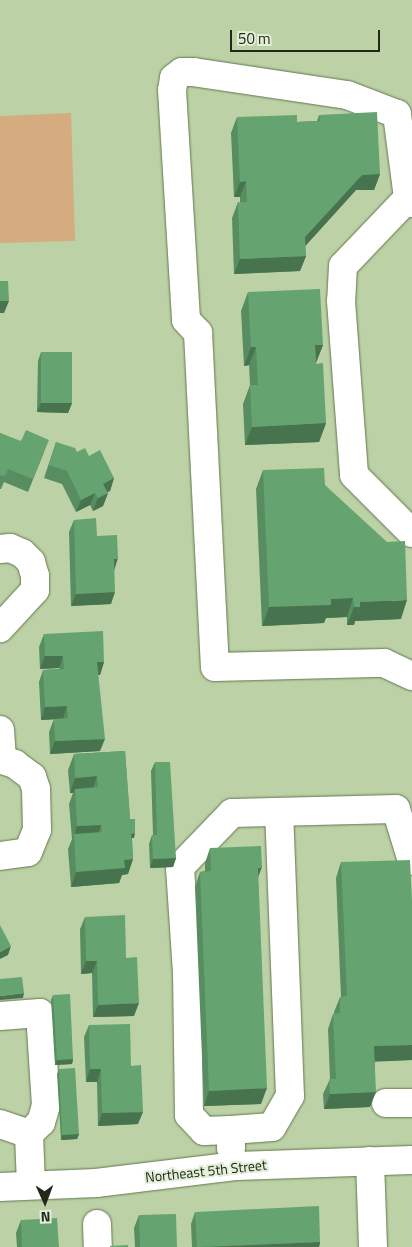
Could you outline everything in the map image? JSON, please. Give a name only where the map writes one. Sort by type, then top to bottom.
[{"type":"street","points":[[412,533],[354,475],[341,301],[343,266],[410,200],[397,114],[347,95],[194,72],[182,72],[174,78],[172,90],[186,320],[198,332],[215,666],[384,663],[412,676]]},
{"type":"street","points":[[0,548],[10,548],[22,553],[31,562],[35,576],[35,590],[0,628]]},
{"type":"street","points":[[0,730],[1,761],[15,764],[32,777],[36,789],[37,830],[28,852],[0,856]]},
{"type":"street","points":[[279,812],[290,1096],[272,1126],[204,1131],[189,1115],[187,973],[180,867],[232,813],[396,809],[412,861]]},
{"type":"street","points":[[0,1016],[40,1013],[46,1105],[41,1122],[29,1134],[31,1185]]},
{"type":"street","points":[[0,1124],[29,1134]]},
{"type":"street","points":[[231,1130],[232,1167]]},
{"type":"street","name":"Northeast 5th Street","points":[[0,1187],[96,1183],[232,1167],[412,1160]]},
{"type":"street","points":[[370,1161],[373,1247]]},
{"type":"shaded area","points":[[71,113],[75,241],[0,243],[0,116]]},
{"type":"building","points":[[377,112],[380,174],[362,175],[305,237],[306,256],[240,259],[238,202],[247,202],[246,181],[240,182],[237,117],[297,115],[297,122],[320,121],[319,115]]},
{"type":"building","points":[[0,281],[8,281],[9,301],[0,301]]},
{"type":"building","points":[[320,289],[323,345],[315,345],[316,364],[323,363],[326,423],[252,427],[250,385],[258,385],[256,347],[251,347],[248,292]]},
{"type":"building","points":[[41,352],[72,352],[72,403],[41,403]]},
{"type":"building","points":[[26,430],[49,440],[33,479],[8,469],[5,476],[0,475],[0,433],[21,441]]},
{"type":"building","points":[[56,442],[75,448],[77,452],[85,448],[89,456],[100,450],[114,478],[103,484],[108,493],[98,498],[95,493],[81,500],[67,471],[49,465]]},
{"type":"building","points":[[324,468],[325,485],[387,542],[405,541],[407,600],[360,602],[360,607],[354,607],[353,598],[331,599],[331,605],[269,607],[263,470]]},
{"type":"building","points":[[96,518],[97,536],[117,535],[118,558],[114,559],[115,592],[76,594],[74,520]]},
{"type":"building","points":[[103,631],[104,662],[97,662],[105,739],[55,741],[54,719],[68,718],[67,706],[45,707],[43,670],[64,669],[63,656],[45,656],[44,634]]},
{"type":"building","points":[[125,751],[133,859],[124,860],[125,868],[76,872],[74,834],[102,832],[101,825],[77,826],[75,789],[98,787],[97,776],[75,778],[74,754]]},
{"type":"building","points":[[155,762],[170,762],[176,858],[153,859],[152,835],[157,835]]},
{"type":"building","points":[[130,819],[135,819],[135,833],[131,834]]},
{"type":"building","points":[[261,846],[262,867],[258,868],[267,1088],[209,1091],[200,872],[211,871],[210,848]]},
{"type":"building","points":[[410,860],[412,901],[412,1045],[374,1046],[376,1092],[330,1094],[329,1079],[336,1079],[333,1014],[340,1013],[340,997],[347,996],[341,862]]},
{"type":"building","points":[[125,915],[126,958],[137,957],[139,1003],[98,1005],[97,961],[86,961],[85,917]]},
{"type":"building","points":[[0,925],[11,946],[0,952]]},
{"type":"building","points":[[22,977],[24,993],[0,996],[0,979]]},
{"type":"building","points":[[70,994],[73,1059],[57,1060],[53,995]]},
{"type":"building","points":[[130,1024],[131,1066],[141,1065],[143,1112],[102,1113],[101,1069],[90,1069],[89,1025]]},
{"type":"building","points":[[75,1068],[79,1134],[62,1135],[59,1069]]},
{"type":"building","points":[[319,1206],[320,1242],[197,1247],[195,1212]]},
{"type":"building","points":[[176,1214],[177,1247],[140,1247],[139,1215]]},
{"type":"building","points":[[57,1218],[59,1247],[22,1247],[21,1220]]},
{"type":"building","points":[[128,1245],[128,1247],[110,1247],[110,1246]]}]
